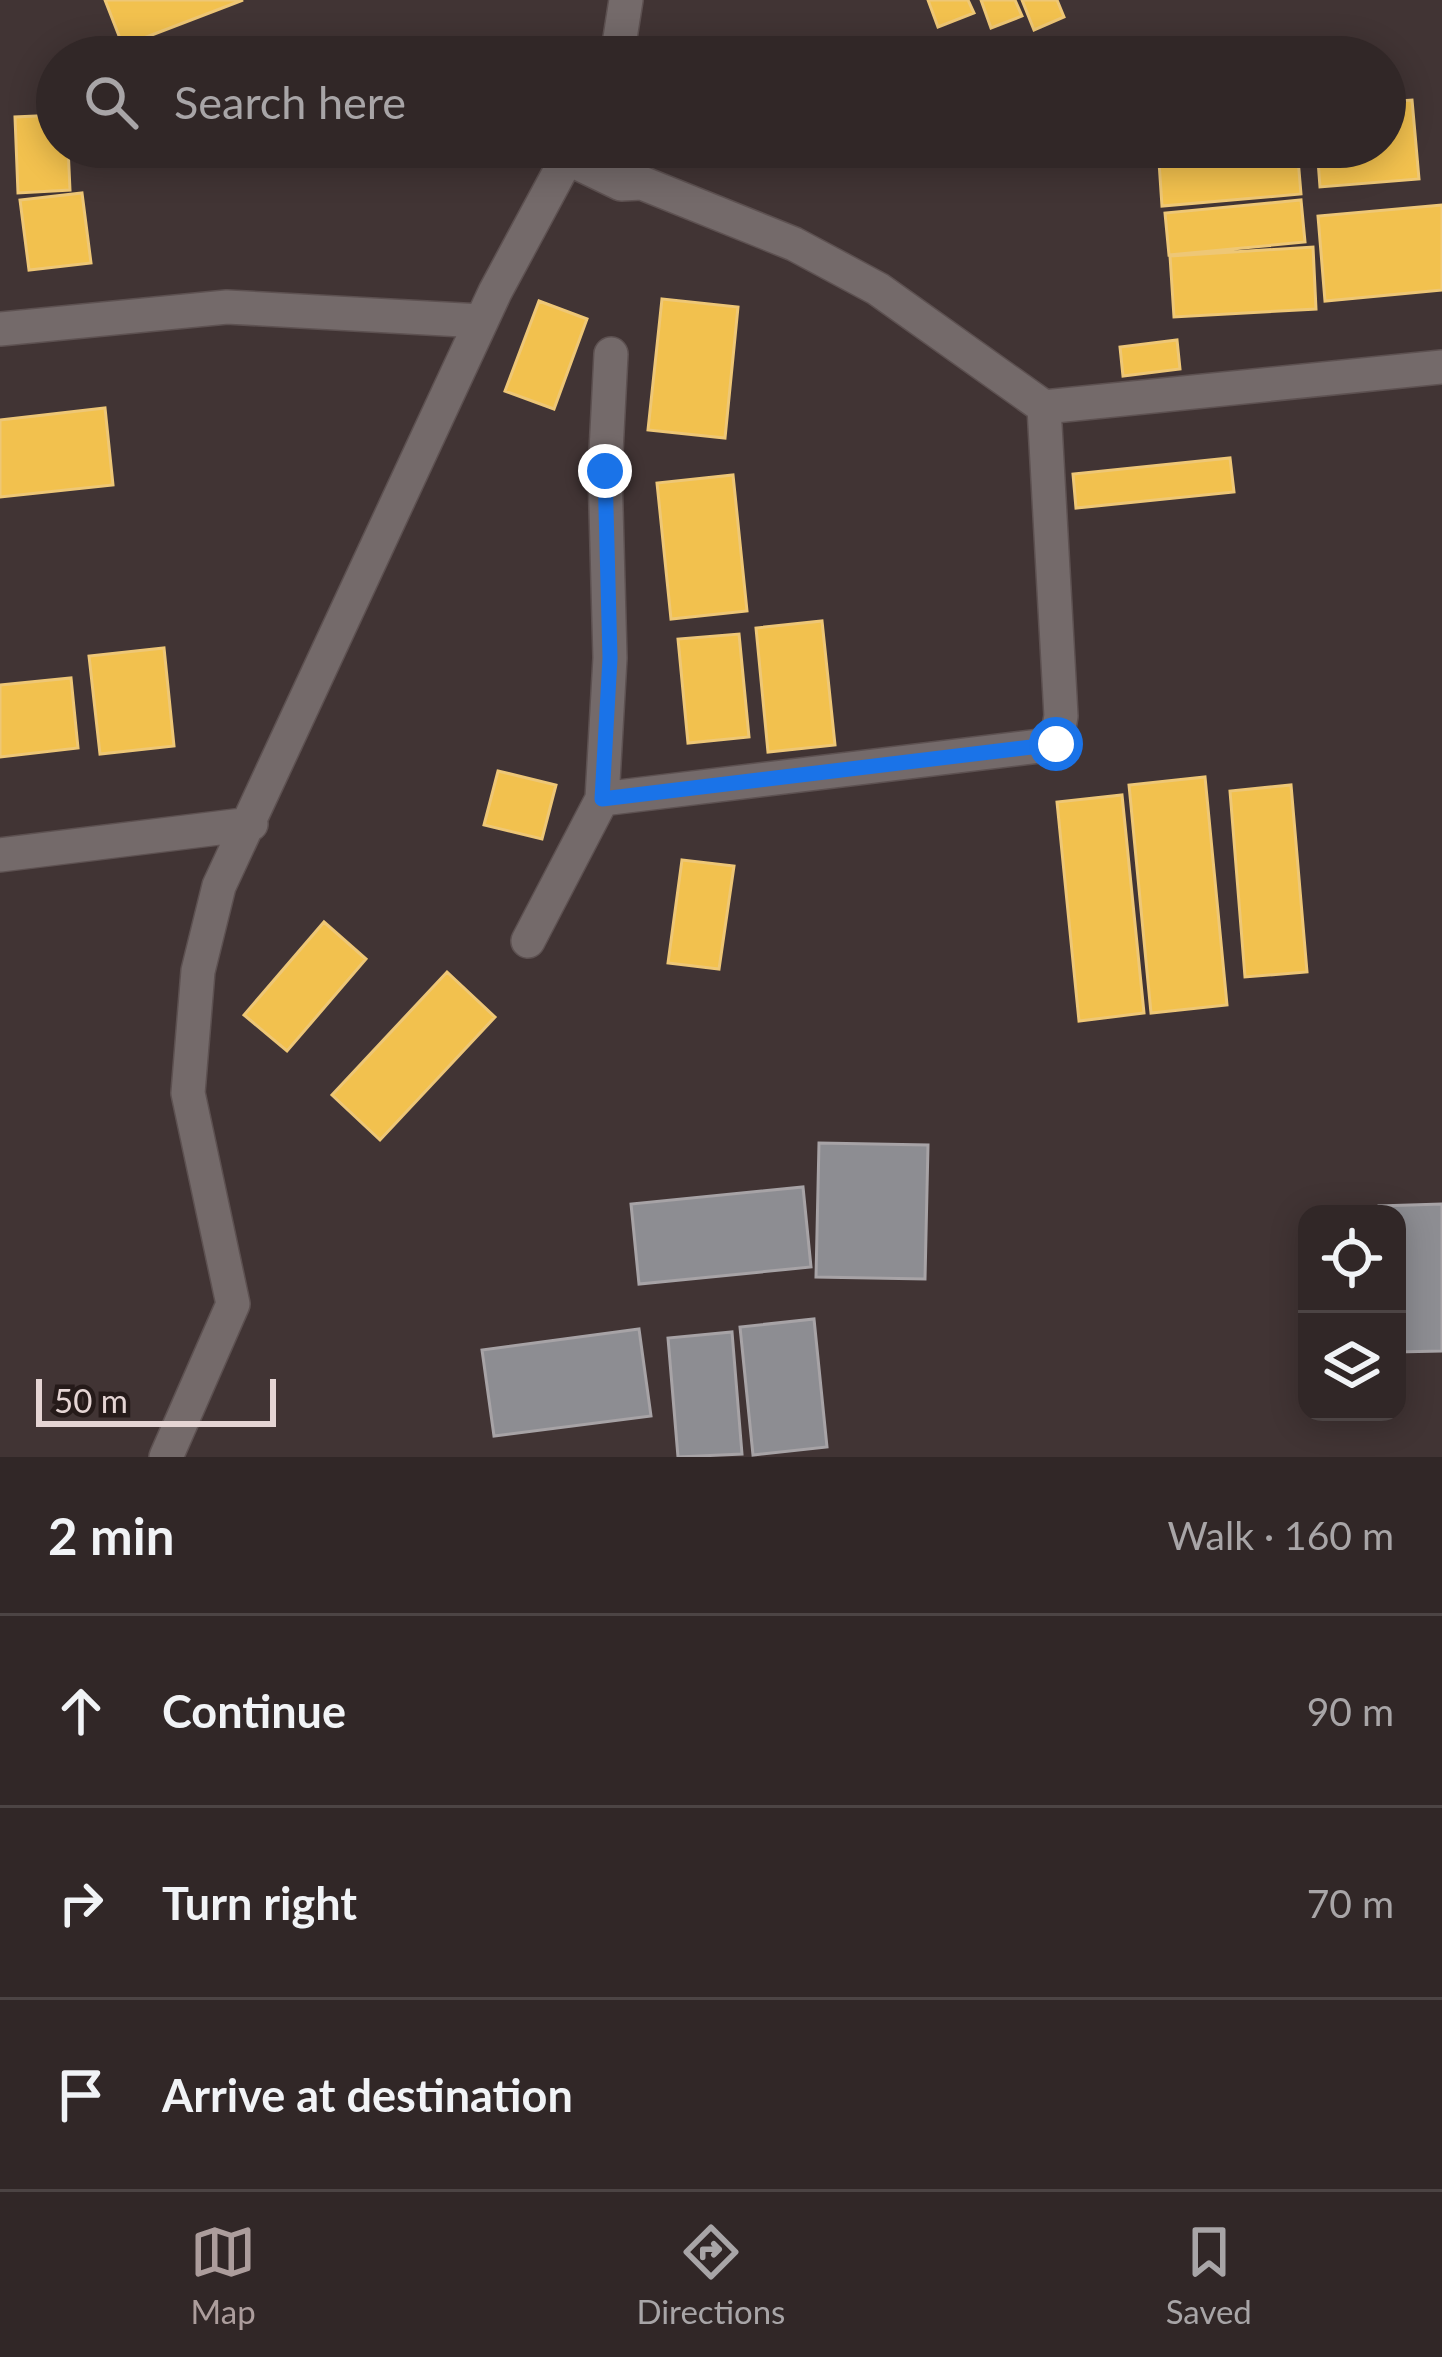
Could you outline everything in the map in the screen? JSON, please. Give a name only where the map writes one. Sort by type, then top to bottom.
[{"type":"street","points":[[620,36],[626,0]]},
{"type":"street","points":[[166,1457],[233,1304],[188,1093],[198,971],[218,886],[251,824],[482,321],[562,168]]},
{"type":"street","points":[[595,168],[621,184],[642,183],[794,244],[878,289],[1044,407],[1442,367]]},
{"type":"street","points":[[0,329],[227,307],[482,321]]},
{"type":"street","points":[[528,941],[602,799],[610,658],[605,471],[611,354]]},
{"type":"street","points":[[602,799],[1056,744],[1061,716],[1044,407]]},
{"type":"street","points":[[0,855],[251,824]]},
{"type":"building: Homes","points":[[105,0],[243,0],[149,36],[119,36]]},
{"type":"building: Homes","points":[[928,0],[968,0],[974,13],[938,27]]},
{"type":"building: Homes","points":[[981,0],[1015,0],[1022,16],[991,28]]},
{"type":"building: Homes","points":[[1022,0],[1057,0],[1064,17],[1034,30]]},
{"type":"building: Homes","points":[[1406,100],[1412,100],[1419,179],[1320,187],[1319,168],[1406,168]]},
{"type":"building: Homes","points":[[36,116],[36,168],[69,168],[70,190],[18,193],[15,117]]},
{"type":"building: Homes","points":[[1159,168],[1299,168],[1301,194],[1162,206]]},
{"type":"building: Homes","points":[[82,193],[91,263],[29,270],[20,200]]},
{"type":"building: Homes","points":[[1301,200],[1305,242],[1169,255],[1165,213]]},
{"type":"building: Homes","points":[[1442,205],[1442,290],[1325,301],[1318,216]]},
{"type":"building: Homes","points":[[1313,247],[1316,309],[1174,317],[1170,256]]},
{"type":"building: Homes","points":[[662,299],[738,307],[725,438],[648,430]]},
{"type":"building: Homes","points":[[539,301],[587,319],[554,409],[505,391]]},
{"type":"building: Homes","points":[[1177,340],[1180,369],[1123,376],[1120,347]]},
{"type":"building: Homes","points":[[105,408],[113,485],[0,497],[0,420]]},
{"type":"building: Homes","points":[[1230,458],[1234,492],[1076,508],[1073,474]]},
{"type":"building: Homes","points":[[733,475],[747,611],[671,619],[657,483]]},
{"type":"building: Homes","points":[[822,621],[835,745],[768,752],[756,628]]},
{"type":"building: Homes","points":[[739,634],[749,737],[688,743],[678,639]]},
{"type":"building: Homes","points":[[164,648],[174,746],[100,754],[89,656]]},
{"type":"building: Homes","points":[[71,678],[78,748],[0,757],[0,685]]},
{"type":"building: Homes","points":[[498,771],[556,785],[542,839],[484,825]]},
{"type":"building: Homes","points":[[1205,777],[1227,1005],[1151,1013],[1129,785]]},
{"type":"building: Homes","points":[[1291,785],[1307,972],[1245,977],[1230,791]]},
{"type":"building: Homes","points":[[1122,795],[1144,1013],[1079,1021],[1057,802]]},
{"type":"building: Homes","points":[[682,860],[734,866],[719,969],[668,963]]},
{"type":"building: Homes","points":[[324,922],[366,959],[287,1051],[244,1015]]},
{"type":"building: Homes","points":[[447,972],[495,1017],[380,1140],[332,1095]]},
{"type":"building: Industry","points":[[819,1143],[928,1145],[925,1279],[816,1277]]},
{"type":"building: Industry","points":[[803,1187],[811,1267],[639,1284],[631,1204]]},
{"type":"building: Industry","points":[[1442,1204],[1442,1351],[1406,1352],[1406,1205]]},
{"type":"building: Industry","points":[[814,1319],[827,1447],[753,1455],[740,1327]]},
{"type":"building: Industry","points":[[639,1329],[651,1416],[494,1436],[482,1350]]},
{"type":"building: Industry","points":[[732,1332],[742,1454],[678,1457],[668,1338]]},
{"type":"route","points":[[605,471],[610,658],[602,799],[1056,744]]}]
